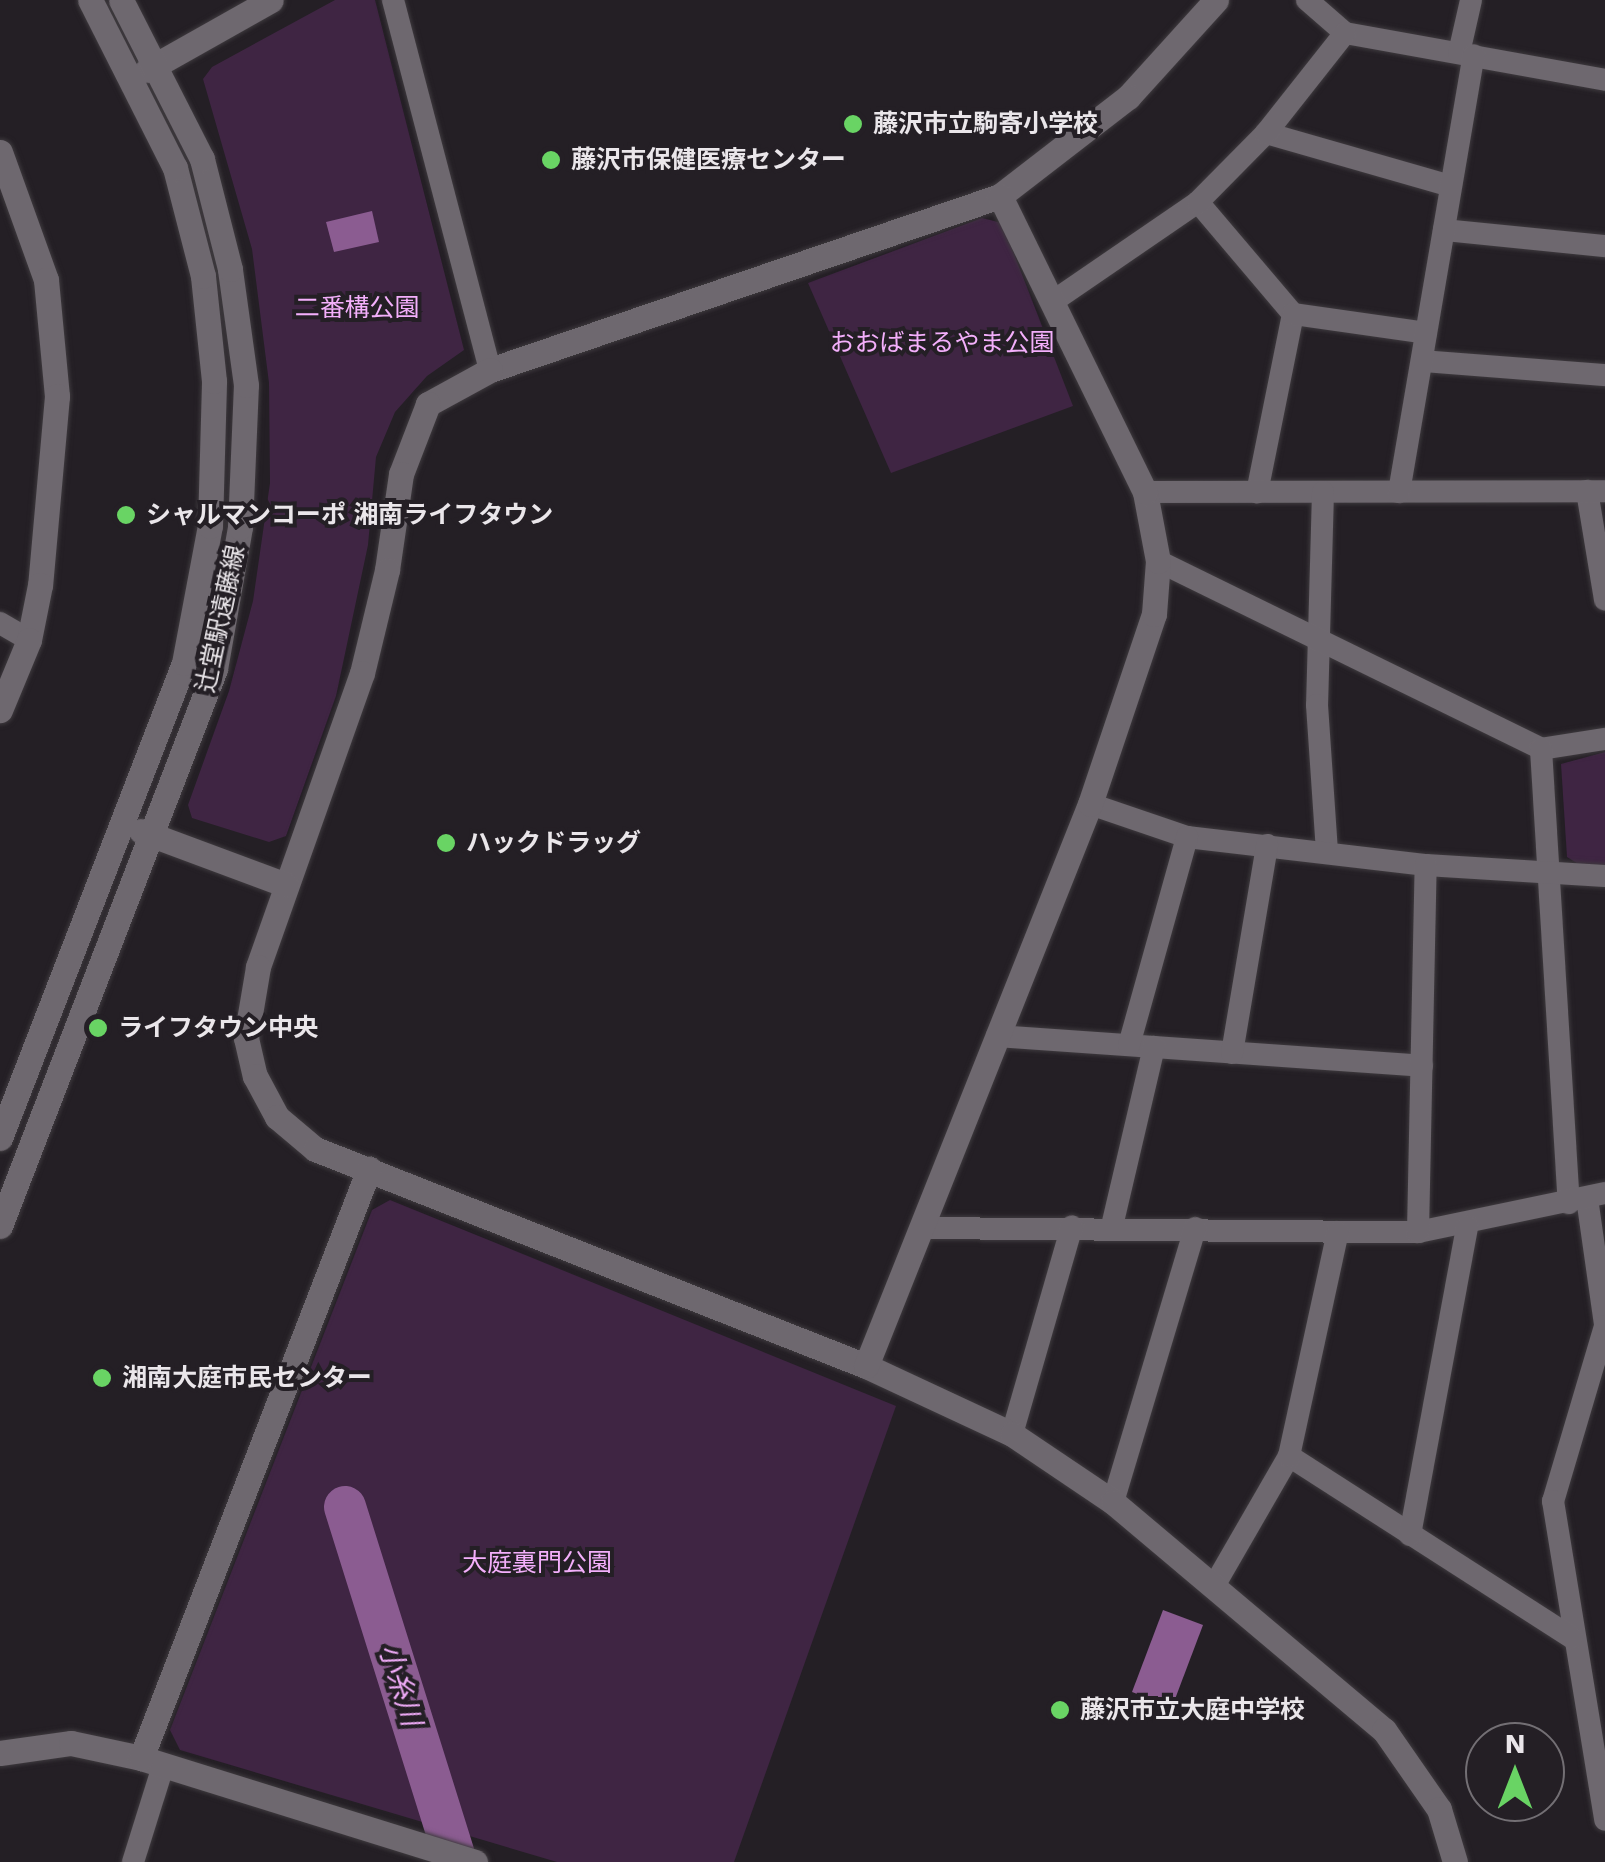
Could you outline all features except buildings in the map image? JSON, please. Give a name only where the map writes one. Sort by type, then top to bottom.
[{"type":"street","name":"辻堂駅遠藤線","points":[[0,1138],[184,663],[210,526],[214,381],[194,240],[175,168],[134,78],[90,0]]},
{"type":"street","name":"辻堂駅遠藤線","points":[[0,1226],[215,669],[240,527],[246,385],[230,268],[202,159],[159,64],[122,0]]},
{"type":"street","points":[[134,78],[272,0]]},
{"type":"street","points":[[393,0],[490,370]]},
{"type":"street","points":[[1216,0],[1128,98],[1000,196],[490,370],[428,404],[401,474],[387,570],[362,674],[286,885],[252,1002],[246,1038],[255,1076],[277,1117],[315,1149],[866,1366],[1012,1434],[1114,1502],[1384,1730],[1438,1809],[1455,1862]]},
{"type":"street","points":[[1307,0],[1346,32],[1605,80]]},
{"type":"street","points":[[1399,492],[1452,186],[1471,0]]},
{"type":"street","points":[[1052,302],[1198,202],[1266,133],[1346,32]]},
{"type":"street","points":[[1266,133],[1452,186]]},
{"type":"street","points":[[0,152],[46,280],[57,396],[52,508],[29,640],[0,710]]},
{"type":"street","points":[[866,1366],[1090,804],[1154,614],[1158,562],[1145,492],[1000,196]]},
{"type":"street","points":[[1198,202],[1293,314],[1426,333]]},
{"type":"street","points":[[1444,230],[1605,246]]},
{"type":"street","points":[[1257,492],[1293,314]]},
{"type":"street","points":[[1422,361],[1605,375]]},
{"type":"street","points":[[1145,492],[1596,491],[1605,600]]},
{"type":"street","points":[[1324,492],[1318,636],[1327,851]]},
{"type":"street","points":[[1158,562],[1318,636],[1541,750],[1605,739]]},
{"type":"street","points":[[0,623],[29,640]]},
{"type":"street","points":[[1541,750],[1587,1198],[1605,1325],[1553,1501],[1572,1638],[1605,1820]]},
{"type":"street","points":[[1090,804],[1187,837],[1426,865],[1552,876],[1605,876]]},
{"type":"street","points":[[122,824],[286,885]]},
{"type":"street","points":[[1128,1045],[1187,837]]},
{"type":"street","points":[[1232,1053],[1267,845]]},
{"type":"street","points":[[1418,1232],[1426,865]]},
{"type":"street","points":[[998,1036],[1422,1066]]},
{"type":"street","points":[[1112,1226],[1154,1047]]},
{"type":"street","points":[[133,1862],[152,1762],[369,1168]]},
{"type":"street","points":[[921,1228],[1112,1226],[1418,1232],[1468,1226],[1587,1198]]},
{"type":"street","points":[[1012,1434],[1072,1226]]},
{"type":"street","points":[[1410,1535],[1468,1226]]},
{"type":"street","points":[[1114,1502],[1194,1228]]},
{"type":"street","points":[[1214,1586],[1290,1456],[1338,1232]]},
{"type":"street","points":[[1290,1456],[1572,1638]]},
{"type":"street","points":[[0,1753],[71,1743],[152,1762],[437,1856],[475,1862]]},
{"type":"green space","name":"二番構公園","points":[[335,0],[375,0],[464,350],[427,376],[395,412],[376,457],[368,545],[336,696],[286,836],[269,842],[192,818],[188,805],[229,691],[253,601],[270,483],[269,383],[252,249],[203,79],[212,67]]},
{"type":"green space","name":"おおばまるやま公園","points":[[982,218],[1002,223],[1073,406],[891,473],[808,283]]},
{"type":"green space","points":[[1605,752],[1605,865],[1580,865],[1567,857],[1561,764]]},
{"type":"green space","name":"大庭裏門公園","points":[[390,1200],[896,1406],[734,1862],[557,1862],[180,1750],[170,1730],[372,1210]]},
{"type":"shaded area","points":[[372,211],[379,242],[334,252],[326,222]]},
{"type":"shaded area","points":[[1163,1610],[1203,1625],[1172,1707],[1132,1692]]},
{"type":"waterway","name":"小糸川","points":[[345,1507],[456,1862]]},
{"type":"place","name":"藤沢市立駒寄小学校","points":[[853,124]]},
{"type":"place","name":"藤沢市保健医療センター","points":[[551,160]]},
{"type":"place","name":"シャルマンコーポ 湘南ライフタウン","points":[[126,515]]},
{"type":"place","name":"ハックドラッグ","points":[[446,843]]},
{"type":"place","name":"ライフタウン中央","points":[[98,1028]]},
{"type":"place","name":"湘南大庭市民センター","points":[[102,1378]]},
{"type":"place","name":"藤沢市立大庭中学校","points":[[1060,1710]]}]
